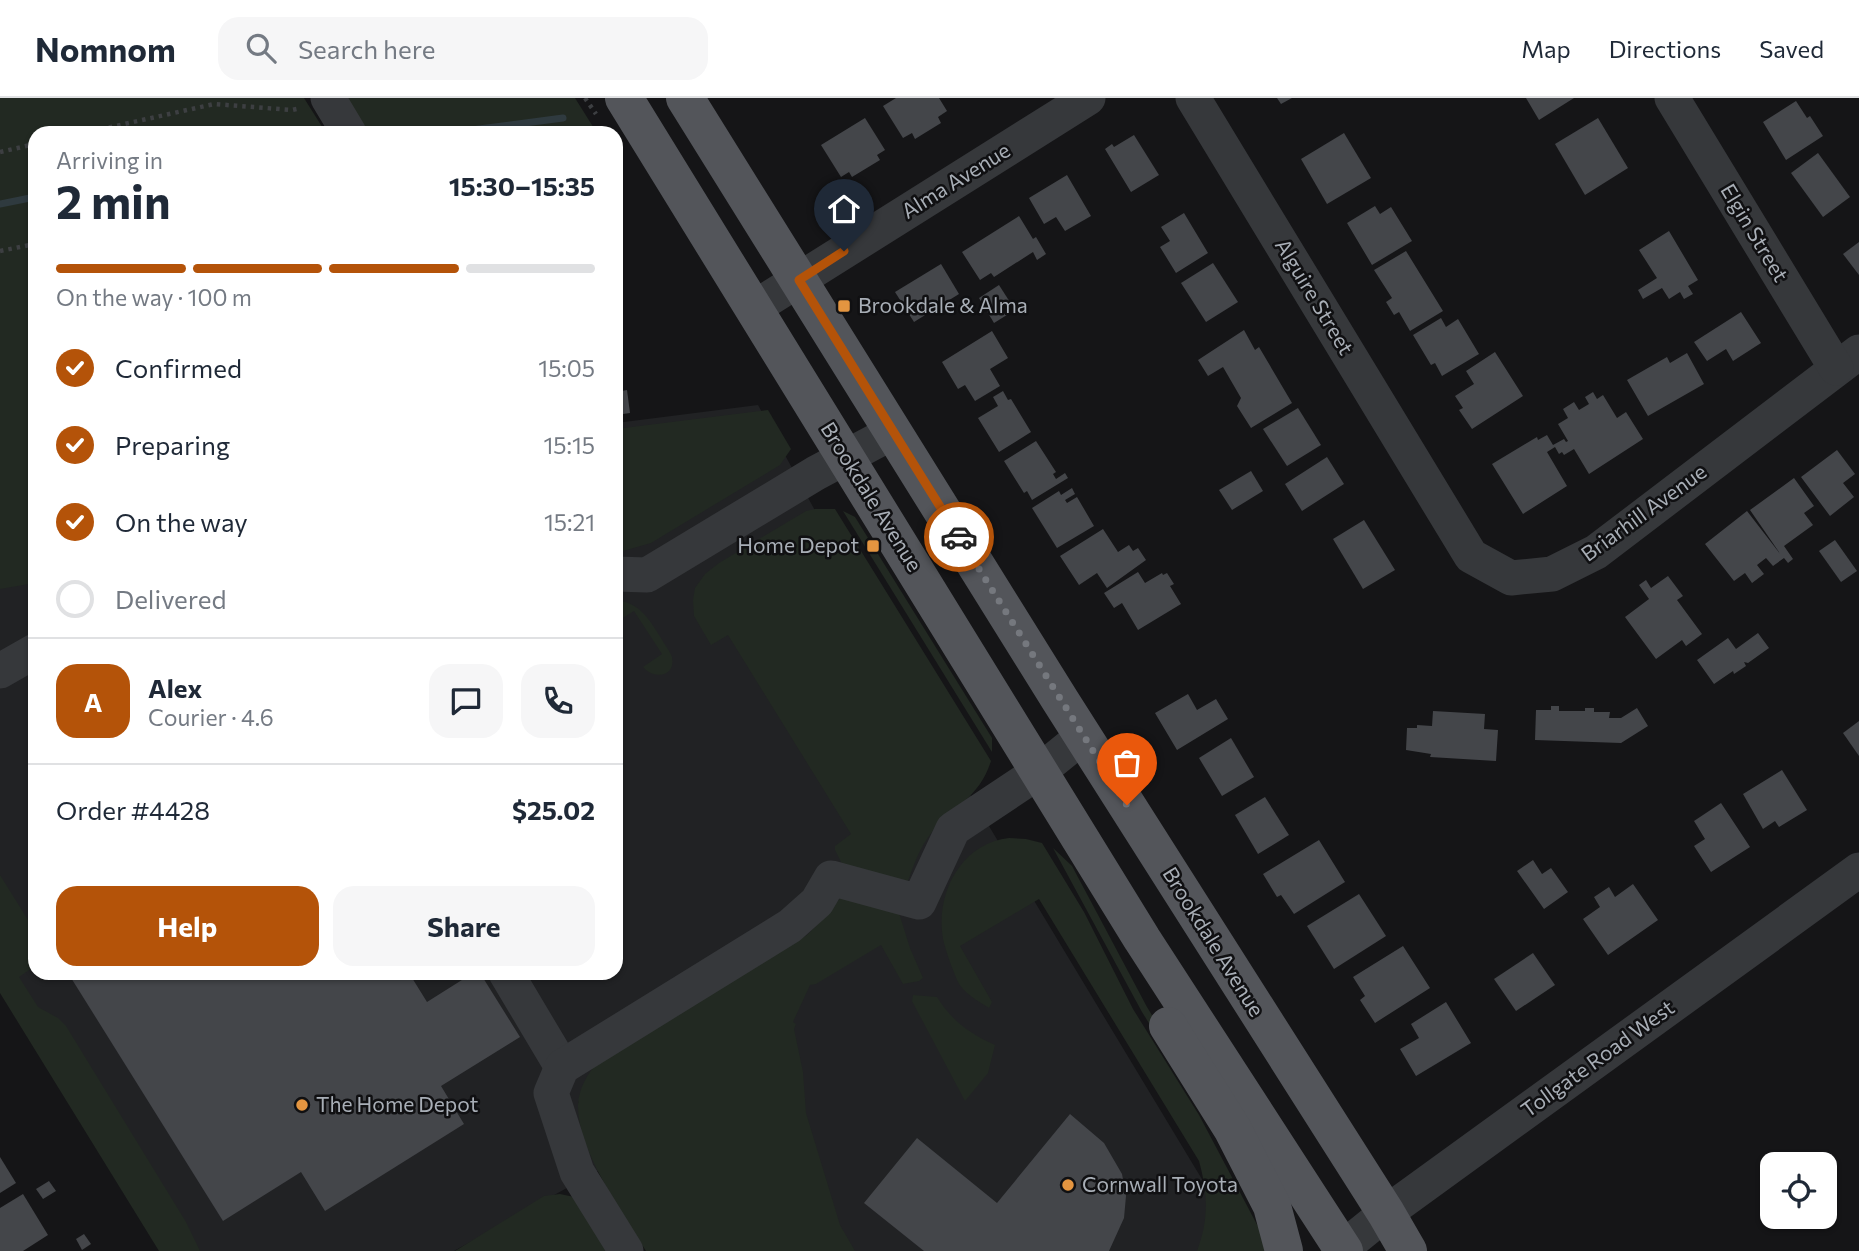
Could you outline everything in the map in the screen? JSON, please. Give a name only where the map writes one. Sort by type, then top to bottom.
[{"type":"main road","name":"Brookdale Avenue","points":[[624,98],[1142,939],[1342,1250]]},
{"type":"main road","name":"Brookdale Avenue","points":[[685,98],[1408,1251]]},
{"type":"main road","points":[[1142,939],[1151,1000],[1233,1130],[1272,1206],[1284,1251]]},
{"type":"street","name":"Alma Avenue","points":[[754,308],[1088,98]]},
{"type":"street","name":"Alguire Street","points":[[1193,98],[1434,495]]},
{"type":"street","name":"Elgin Street","points":[[1672,98],[1848,360]]},
{"type":"street","points":[[329,100],[345,126]]},
{"type":"street","name":"Briarhill Avenue","points":[[1434,495],[1471,555],[1511,578],[1552,574],[1596,552],[1848,360]]},
{"type":"street","points":[[623,574],[647,575],[893,432]]},
{"type":"street","points":[[0,671],[28,655]]},
{"type":"street","points":[[626,1251],[577,1172],[551,1093],[562,1067],[790,926],[817,902],[831,878],[919,902],[953,830],[1040,771],[1083,736]]},
{"type":"street","name":"Tollgate Road West","points":[[1342,1250],[1386,1213],[1859,870]]},
{"type":"street","points":[[510,980],[562,1067]]},
{"type":"path","points":[[115,126],[214,104],[292,110],[329,100]]},
{"type":"path","points":[[0,152],[28,146]]},
{"type":"path","points":[[0,251],[28,245]]},
{"type":"shaded area","points":[[0,98],[304,98],[322,126],[28,126],[28,584],[0,589]]},
{"type":"shaded area","points":[[575,98],[593,126],[361,126],[344,100]]},
{"type":"shaded area","points":[[758,405],[954,768],[1235,1234],[1214,1251],[815,1251],[679,1025],[578,1102],[617,1160],[454,1251],[162,1251],[0,990],[0,505],[28,501],[28,980],[623,980],[623,422]]},
{"type":"shaded area","points":[[768,410],[791,449],[780,465],[651,543],[623,551],[623,428]]},
{"type":"shaded area","points":[[835,509],[991,761],[973,793],[940,822],[928,838],[908,881],[843,866],[835,846],[851,834],[728,635],[711,645],[694,616],[695,588],[705,574],[806,511]]},
{"type":"shaded area","points":[[843,511],[855,517],[992,738],[992,752]]},
{"type":"shaded area","points":[[623,602],[643,613],[672,657],[671,669],[663,674],[653,674],[643,667],[662,654],[634,611],[623,618]]},
{"type":"shaded area","points":[[1009,838],[1042,843],[1084,912],[1133,1009],[1199,1115],[1271,1251],[1197,1251],[1204,1228],[1206,1206],[1199,1161],[1039,899],[960,946],[992,1002],[989,1008],[960,985],[943,939],[943,905],[948,889],[965,860],[992,842]]},
{"type":"shaded area","points":[[1053,848],[1072,866],[1147,1007],[1226,1137],[1218,1134],[1142,1012]]},
{"type":"shaded area","points":[[0,875],[28,920],[28,971],[19,977],[38,1007],[58,1018],[66,1026],[186,1222],[200,1251],[159,1251],[0,993]]},
{"type":"shaded area","points":[[841,898],[899,913],[923,978],[903,984],[881,945],[810,985],[793,1022],[796,1024],[794,1029],[803,1072],[806,1113],[840,1225],[855,1251],[646,1251],[603,1181],[585,1141],[578,1105],[587,1076],[598,1062],[807,935]]},
{"type":"shaded area","points":[[913,995],[937,997],[948,1013],[962,1026],[995,1045],[988,1073],[965,1101],[912,1001]]},
{"type":"shaded area","points":[[560,1194],[574,1197],[608,1251],[455,1251],[544,1196]]},
{"type":"building","points":[[896,98],[939,98],[947,111],[938,117],[941,123],[915,139],[912,133],[903,138],[883,106]]},
{"type":"building","points":[[1277,98],[1292,98],[1281,104]]},
{"type":"building","points":[[1526,98],[1574,98],[1539,120]]},
{"type":"building","points":[[1796,101],[1823,136],[1786,160],[1763,122]]},
{"type":"building","points":[[865,118],[885,150],[877,155],[880,160],[852,177],[849,172],[841,177],[821,145]]},
{"type":"building","points":[[1598,118],[1628,168],[1585,195],[1555,144]]},
{"type":"building","points":[[1344,133],[1371,178],[1327,204],[1301,159]]},
{"type":"building","points":[[1134,135],[1159,175],[1131,192],[1105,149],[1112,144],[1114,147]]},
{"type":"building","points":[[1818,153],[1850,197],[1823,217],[1791,173]]},
{"type":"building","points":[[1067,175],[1091,216],[1065,231],[1056,217],[1044,224],[1029,198]]},
{"type":"building","points":[[1375,206],[1380,214],[1391,207],[1412,241],[1372,265],[1347,223]]},
{"type":"building","points":[[1184,213],[1208,253],[1176,273],[1160,247],[1170,241],[1161,227]]},
{"type":"building","points":[[1019,216],[1046,254],[1037,260],[1033,252],[994,277],[991,273],[980,280],[962,252]]},
{"type":"building","points":[[1669,231],[1698,280],[1688,286],[1693,294],[1684,299],[1680,292],[1669,299],[1662,288],[1643,299],[1638,290],[1657,278],[1639,250]]},
{"type":"building","points":[[1859,242],[1859,275],[1843,254]]},
{"type":"building","points":[[1406,251],[1443,311],[1410,331],[1399,312],[1394,315],[1386,302],[1392,298],[1374,270]]},
{"type":"building","points":[[1213,263],[1238,302],[1206,322],[1181,283]]},
{"type":"building","points":[[941,264],[959,294],[914,322],[895,292]]},
{"type":"building","points":[[999,285],[1015,310],[994,323],[979,298]]},
{"type":"building","points":[[1741,312],[1761,343],[1733,361],[1726,349],[1707,361],[1694,342]]},
{"type":"building","points":[[1441,318],[1446,327],[1458,319],[1479,354],[1442,376],[1435,363],[1431,365],[1413,335]]},
{"type":"building","points":[[1244,330],[1255,350],[1259,347],[1292,403],[1251,428],[1237,406],[1241,398],[1223,367],[1208,376],[1198,360]]},
{"type":"building","points":[[992,331],[1008,358],[990,369],[1000,386],[975,401],[965,385],[958,389],[942,362]]},
{"type":"building","points":[[1495,352],[1523,396],[1472,429],[1459,410],[1463,408],[1455,396],[1474,384],[1466,371]]},
{"type":"building","points":[[1687,353],[1704,384],[1648,416],[1627,380],[1667,357],[1670,363]]},
{"type":"building","points":[[627,390],[630,413],[623,414],[623,391]]},
{"type":"building","points":[[1003,391],[1031,432],[999,452],[978,418],[998,406],[993,397]]},
{"type":"building","points":[[1593,392],[1597,399],[1603,395],[1617,418],[1626,412],[1643,439],[1589,474],[1574,449],[1564,455],[1562,452],[1559,454],[1555,447],[1547,452],[1567,486],[1523,514],[1492,464],[1537,437],[1538,440],[1547,435],[1553,445],[1564,439],[1568,441],[1558,424],[1568,418],[1563,409],[1574,402],[1579,410],[1589,404],[1585,397]]},
{"type":"building","points":[[1298,408],[1321,445],[1287,466],[1263,429]]},
{"type":"building","points":[[1036,441],[1056,472],[1053,474],[1056,479],[1065,473],[1068,478],[1032,500],[1027,491],[1024,493],[1004,461]]},
{"type":"building","points":[[1837,450],[1855,474],[1843,483],[1854,497],[1830,516],[1801,477]]},
{"type":"building","points":[[1327,457],[1344,484],[1302,511],[1285,484]]},
{"type":"building","points":[[1251,471],[1263,491],[1232,510],[1219,490]]},
{"type":"building","points":[[1794,478],[1814,506],[1804,513],[1813,525],[1784,546],[1793,559],[1788,563],[1784,558],[1773,566],[1766,558],[1757,565],[1764,574],[1752,583],[1745,573],[1734,581],[1705,544],[1747,511],[1781,555],[1750,510]]},
{"type":"building","points":[[1072,488],[1075,494],[1065,500],[1067,503],[1077,497],[1094,526],[1057,548],[1032,508],[1059,491],[1061,495]]},
{"type":"building","points":[[1364,520],[1395,570],[1363,589],[1333,539]]},
{"type":"building","points":[[1103,529],[1118,552],[1129,545],[1133,551],[1138,548],[1146,560],[1107,588],[1097,573],[1079,585],[1060,556]]},
{"type":"building","points":[[1835,540],[1857,571],[1841,582],[1819,551]]},
{"type":"building","points":[[1138,572],[1145,583],[1167,573],[1174,584],[1170,586],[1181,604],[1138,630],[1122,603],[1114,608],[1104,593]]},
{"type":"building","points":[[1668,576],[1683,596],[1677,600],[1702,634],[1686,646],[1682,640],[1656,659],[1625,617],[1649,599],[1639,585],[1646,580],[1651,588]]},
{"type":"building","points":[[1758,633],[1769,648],[1748,663],[1744,662],[1746,666],[1734,674],[1733,671],[1714,684],[1697,660],[1728,638],[1736,649]]},
{"type":"building","points":[[1188,694],[1197,710],[1216,699],[1228,719],[1177,750],[1155,713]]},
{"type":"building","points":[[1551,706],[1559,706],[1559,711],[1585,711],[1585,708],[1594,708],[1594,712],[1610,712],[1609,718],[1621,718],[1637,708],[1648,726],[1621,743],[1535,740],[1536,710],[1551,710]]},
{"type":"building","points":[[1433,711],[1485,714],[1484,729],[1498,730],[1496,761],[1430,757],[1431,754],[1406,750],[1407,728],[1417,728],[1417,725],[1432,726]]},
{"type":"building","points":[[1859,721],[1859,756],[1843,733]]},
{"type":"building","points":[[1231,738],[1254,777],[1222,796],[1199,758]]},
{"type":"building","points":[[1782,770],[1807,810],[1779,827],[1775,821],[1763,829],[1743,794]]},
{"type":"building","points":[[1265,797],[1289,835],[1258,854],[1235,815]]},
{"type":"building","points":[[1721,803],[1750,847],[1711,872],[1694,846],[1705,839],[1694,821]]},
{"type":"building","points":[[1319,840],[1345,882],[1294,914],[1281,895],[1277,897],[1263,874]]},
{"type":"building","points":[[1533,860],[1542,874],[1551,868],[1568,892],[1544,909],[1517,871]]},
{"type":"building","points":[[1633,884],[1658,920],[1608,955],[1583,919],[1600,907],[1594,897],[1609,887],[1615,897]]},
{"type":"building","points":[[1359,894],[1386,936],[1334,969],[1307,926]]},
{"type":"building","points":[[1403,946],[1430,988],[1375,1023],[1360,1000],[1365,996],[1353,977]]},
{"type":"building","points":[[1533,953],[1555,985],[1516,1011],[1494,979]]},
{"type":"building","name":"The Home Depot","points":[[72,980],[413,980],[427,1002],[462,980],[484,980],[520,1037],[441,1086],[464,1124],[325,1211],[301,1172],[223,1221]]},
{"type":"building","points":[[1446,1002],[1471,1043],[1416,1076],[1400,1049],[1419,1038],[1411,1024]]},
{"type":"building","name":"Cornwall Toyota","points":[[1070,1114],[1104,1143],[1122,1174],[1126,1196],[1124,1218],[1109,1251],[924,1251],[864,1203],[917,1138],[997,1203]]},
{"type":"building","points":[[0,1157],[16,1183],[0,1193]]},
{"type":"building","points":[[49,1181],[56,1191],[43,1199],[36,1189]]},
{"type":"building","points":[[23,1194],[48,1235],[23,1251],[0,1251],[0,1208]]},
{"type":"building","points":[[84,1234],[91,1244],[82,1250],[76,1239]]},
{"type":"waterway","points":[[502,126],[563,118]]},
{"type":"waterway","points":[[0,204],[28,198]]},
{"type":"way so far","points":[[959,537],[1127,805]]},
{"type":"place","name":"Brookdale & Alma","points":[[844,306]]},
{"type":"place","name":"Home Depot","points":[[873,546]]},
{"type":"place","name":"The Home Depot","points":[[302,1105]]},
{"type":"place","name":"Cornwall Toyota","points":[[1068,1185]]},
{"type":"route","points":[[844,251],[799,280],[959,537]]}]
